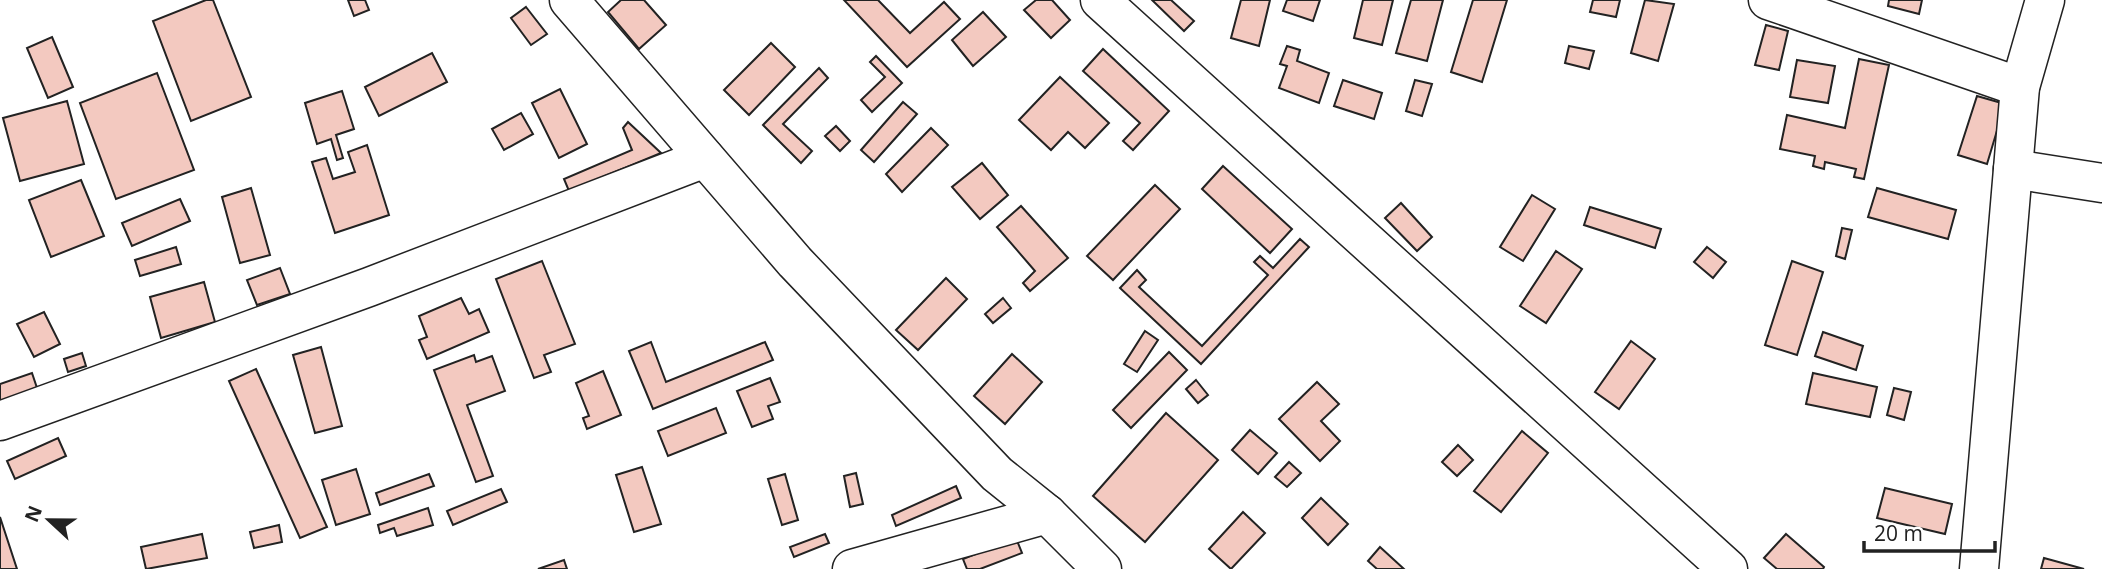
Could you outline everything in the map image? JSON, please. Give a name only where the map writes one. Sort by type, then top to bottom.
[{"type":"street","points":[[569,0],[795,262],[997,474],[1047,514],[1102,569]]},
{"type":"street","points":[[1100,0],[1728,569]]},
{"type":"street","points":[[1768,0],[2020,87]]},
{"type":"street","points":[[1979,569],[2020,87],[2045,0]]},
{"type":"street","points":[[0,421],[369,287],[705,158]]},
{"type":"street","points":[[2013,169],[2102,183]]},
{"type":"street","points":[[852,569],[1047,514]]},
{"type":"building","points":[[206,0],[213,0],[251,97],[191,121],[153,21]]},
{"type":"building","points":[[348,0],[365,0],[369,10],[354,16]]},
{"type":"building","points":[[621,0],[644,0],[666,25],[639,49],[608,12]]},
{"type":"building","points":[[844,0],[878,0],[910,33],[944,2],[960,19],[907,67]]},
{"type":"building","points":[[1036,0],[1052,0],[1070,20],[1051,38],[1024,10]]},
{"type":"building","points":[[1152,0],[1171,0],[1194,21],[1184,31]]},
{"type":"building","points":[[1241,0],[1270,0],[1259,46],[1231,38]]},
{"type":"building","points":[[1287,0],[1320,0],[1313,21],[1283,11]]},
{"type":"building","points":[[1363,0],[1393,0],[1382,45],[1354,38]]},
{"type":"building","points":[[1411,0],[1443,0],[1427,61],[1396,53]]},
{"type":"building","points":[[1473,0],[1507,0],[1482,82],[1451,72]]},
{"type":"building","points":[[1593,0],[1620,0],[1616,17],[1590,12]]},
{"type":"building","points":[[1645,0],[1674,4],[1658,61],[1631,53]]},
{"type":"building","points":[[1889,0],[1922,0],[1919,14],[1888,6]]},
{"type":"building","points":[[526,7],[547,34],[531,45],[511,18]]},
{"type":"building","points":[[983,12],[1006,37],[973,66],[952,40]]},
{"type":"building","points":[[1766,25],[1788,31],[1779,70],[1755,65]]},
{"type":"building","points":[[52,37],[73,87],[48,98],[27,48]]},
{"type":"building","points":[[771,43],[795,67],[749,115],[724,90]]},
{"type":"building","points":[[1287,46],[1300,50],[1297,61],[1329,73],[1319,103],[1279,88],[1287,66],[1280,64]]},
{"type":"building","points":[[1569,46],[1594,51],[1589,69],[1565,63]]},
{"type":"building","points":[[1103,49],[1169,111],[1133,150],[1123,141],[1140,123],[1083,71]]},
{"type":"building","points":[[432,53],[447,82],[379,116],[365,87]]},
{"type":"building","points":[[876,56],[902,83],[872,112],[861,100],[885,77],[870,62]]},
{"type":"building","points":[[1859,59],[1889,65],[1864,179],[1854,177],[1856,169],[1825,162],[1824,169],[1813,166],[1815,156],[1780,149],[1787,115],[1845,128]]},
{"type":"building","points":[[1797,60],[1835,66],[1828,103],[1790,97]]},
{"type":"building","points":[[819,68],[828,78],[783,124],[812,151],[801,163],[763,125]]},
{"type":"building","points":[[157,73],[194,170],[116,199],[80,103]]},
{"type":"building","points":[[1060,77],[1109,123],[1085,148],[1068,132],[1051,150],[1019,120]]},
{"type":"building","points":[[1343,80],[1382,93],[1374,119],[1334,106]]},
{"type":"building","points":[[1415,80],[1432,84],[1422,116],[1406,111]]},
{"type":"building","points":[[560,89],[587,144],[559,158],[532,103]]},
{"type":"building","points":[[342,91],[354,129],[336,135],[343,158],[337,160],[331,139],[317,144],[305,103]]},
{"type":"building","points":[[1977,96],[2005,104],[1987,164],[1958,155]]},
{"type":"building","points":[[67,101],[84,164],[20,181],[3,118]]},
{"type":"building","points":[[903,102],[917,114],[874,162],[861,150]]},
{"type":"building","points":[[521,113],[533,134],[504,150],[492,129]]},
{"type":"building","points":[[628,122],[661,153],[569,191],[564,179],[632,150],[623,128]]},
{"type":"building","points":[[836,126],[850,141],[840,151],[825,136]]},
{"type":"building","points":[[931,128],[948,145],[902,192],[886,174]]},
{"type":"building","points":[[367,145],[389,215],[335,233],[312,162],[326,158],[333,179],[355,172],[348,152]]},
{"type":"building","points":[[982,163],[1008,195],[980,219],[952,187]]},
{"type":"building","points":[[1223,166],[1292,229],[1270,253],[1202,189]]},
{"type":"building","points":[[81,180],[104,236],[51,257],[29,200]]},
{"type":"building","points":[[1155,185],[1180,209],[1113,280],[1087,256]]},
{"type":"building","points":[[251,188],[270,255],[240,263],[222,197]]},
{"type":"building","points":[[1877,188],[1956,210],[1948,239],[1868,217]]},
{"type":"building","points":[[1532,195],[1555,209],[1523,261],[1500,247]]},
{"type":"building","points":[[180,199],[190,221],[132,246],[122,223]]},
{"type":"building","points":[[1401,203],[1432,237],[1417,251],[1385,218]]},
{"type":"building","points":[[1021,206],[1068,258],[1030,291],[1023,283],[1035,271],[997,227]]},
{"type":"building","points":[[1590,207],[1661,229],[1655,248],[1584,225]]},
{"type":"building","points":[[1842,228],[1852,230],[1845,259],[1836,256]]},
{"type":"building","points":[[1300,239],[1309,247],[1201,364],[1120,288],[1137,270],[1146,280],[1139,287],[1202,346],[1268,275],[1254,262],[1260,256],[1273,268]]},
{"type":"building","points":[[176,247],[181,264],[140,276],[135,260]]},
{"type":"building","points":[[1707,247],[1726,262],[1713,278],[1694,262]]},
{"type":"building","points":[[1556,251],[1582,269],[1546,323],[1520,306]]},
{"type":"building","points":[[542,261],[575,344],[544,355],[551,372],[534,378],[496,279]]},
{"type":"building","points":[[1792,261],[1823,272],[1797,355],[1765,345]]},
{"type":"building","points":[[280,268],[290,294],[257,305],[247,280]]},
{"type":"building","points":[[946,278],[967,299],[918,350],[896,330]]},
{"type":"building","points":[[204,282],[215,322],[161,338],[150,297]]},
{"type":"building","points":[[461,298],[469,314],[479,309],[489,332],[427,359],[419,340],[427,337],[419,316]]},
{"type":"building","points":[[1003,298],[1011,308],[993,323],[985,314]]},
{"type":"building","points":[[44,312],[60,344],[34,357],[17,324]]},
{"type":"building","points":[[1145,331],[1158,340],[1137,372],[1124,364]]},
{"type":"building","points":[[1823,332],[1863,346],[1856,370],[1815,356]]},
{"type":"building","points":[[1631,341],[1655,359],[1619,409],[1595,392]]},
{"type":"building","points":[[651,342],[666,382],[765,342],[773,360],[653,409],[629,351]]},
{"type":"building","points":[[321,347],[342,426],[315,433],[293,355]]},
{"type":"building","points":[[1169,352],[1187,370],[1131,428],[1113,410]]},
{"type":"building","points":[[82,353],[86,366],[68,372],[64,359]]},
{"type":"building","points":[[1012,354],[1042,382],[1005,424],[974,396]]},
{"type":"building","points":[[474,355],[476,362],[492,356],[505,391],[467,405],[493,476],[476,482],[434,370]]},
{"type":"building","points":[[256,369],[327,527],[300,538],[229,381]]},
{"type":"building","points":[[603,371],[621,415],[587,429],[583,418],[589,416],[576,383]]},
{"type":"building","points":[[32,373],[37,388],[0,402],[0,384]]},
{"type":"building","points":[[1813,373],[1877,387],[1870,417],[1806,404]]},
{"type":"building","points":[[770,378],[780,402],[768,406],[773,419],[752,427],[737,391]]},
{"type":"building","points":[[1196,380],[1208,395],[1198,403],[1186,389]]},
{"type":"building","points":[[1317,382],[1339,404],[1321,421],[1340,441],[1320,461],[1279,419]]},
{"type":"building","points":[[1894,388],[1911,392],[1904,420],[1887,415]]},
{"type":"building","points":[[716,408],[726,433],[668,456],[658,431]]},
{"type":"building","points":[[1166,413],[1218,460],[1145,542],[1093,496]]},
{"type":"building","points":[[1250,430],[1277,453],[1258,474],[1232,450]]},
{"type":"building","points":[[1522,431],[1548,453],[1501,512],[1474,491]]},
{"type":"building","points":[[58,438],[66,456],[15,479],[7,461]]},
{"type":"building","points":[[1458,445],[1473,460],[1457,476],[1442,462]]},
{"type":"building","points":[[1289,462],[1301,473],[1287,487],[1275,477]]},
{"type":"building","points":[[642,467],[661,524],[634,532],[616,475]]},
{"type":"building","points":[[356,469],[370,514],[336,525],[322,480]]},
{"type":"building","points":[[856,473],[863,504],[850,507],[844,476]]},
{"type":"building","points":[[429,474],[434,486],[380,505],[376,493]]},
{"type":"building","points":[[785,474],[798,520],[782,525],[768,479]]},
{"type":"building","points":[[956,486],[961,498],[896,526],[892,515]]},
{"type":"building","points":[[1885,488],[1952,504],[1945,534],[1877,518]]},
{"type":"building","points":[[501,489],[507,502],[453,525],[447,511]]},
{"type":"building","points":[[1321,498],[1348,524],[1328,545],[1302,518]]},
{"type":"building","points":[[428,508],[433,525],[397,536],[394,528],[380,533],[378,525]]},
{"type":"building","points":[[1243,512],[1265,533],[1231,569],[1209,549]]},
{"type":"building","points":[[0,517],[17,569],[0,569]]},
{"type":"building","points":[[279,525],[282,542],[254,548],[250,532]]},
{"type":"building","points":[[202,534],[207,558],[146,569],[141,547]]},
{"type":"building","points":[[825,534],[829,543],[794,557],[790,547]]},
{"type":"building","points":[[1786,534],[1824,567],[1823,569],[1777,569],[1764,558]]},
{"type":"building","points":[[1016,538],[1022,553],[980,569],[967,569],[963,559]]},
{"type":"building","points":[[1380,547],[1404,569],[1377,569],[1368,561]]},
{"type":"building","points":[[2044,558],[2084,569],[2041,569]]},
{"type":"building","points":[[564,560],[567,569],[538,569]]}]
